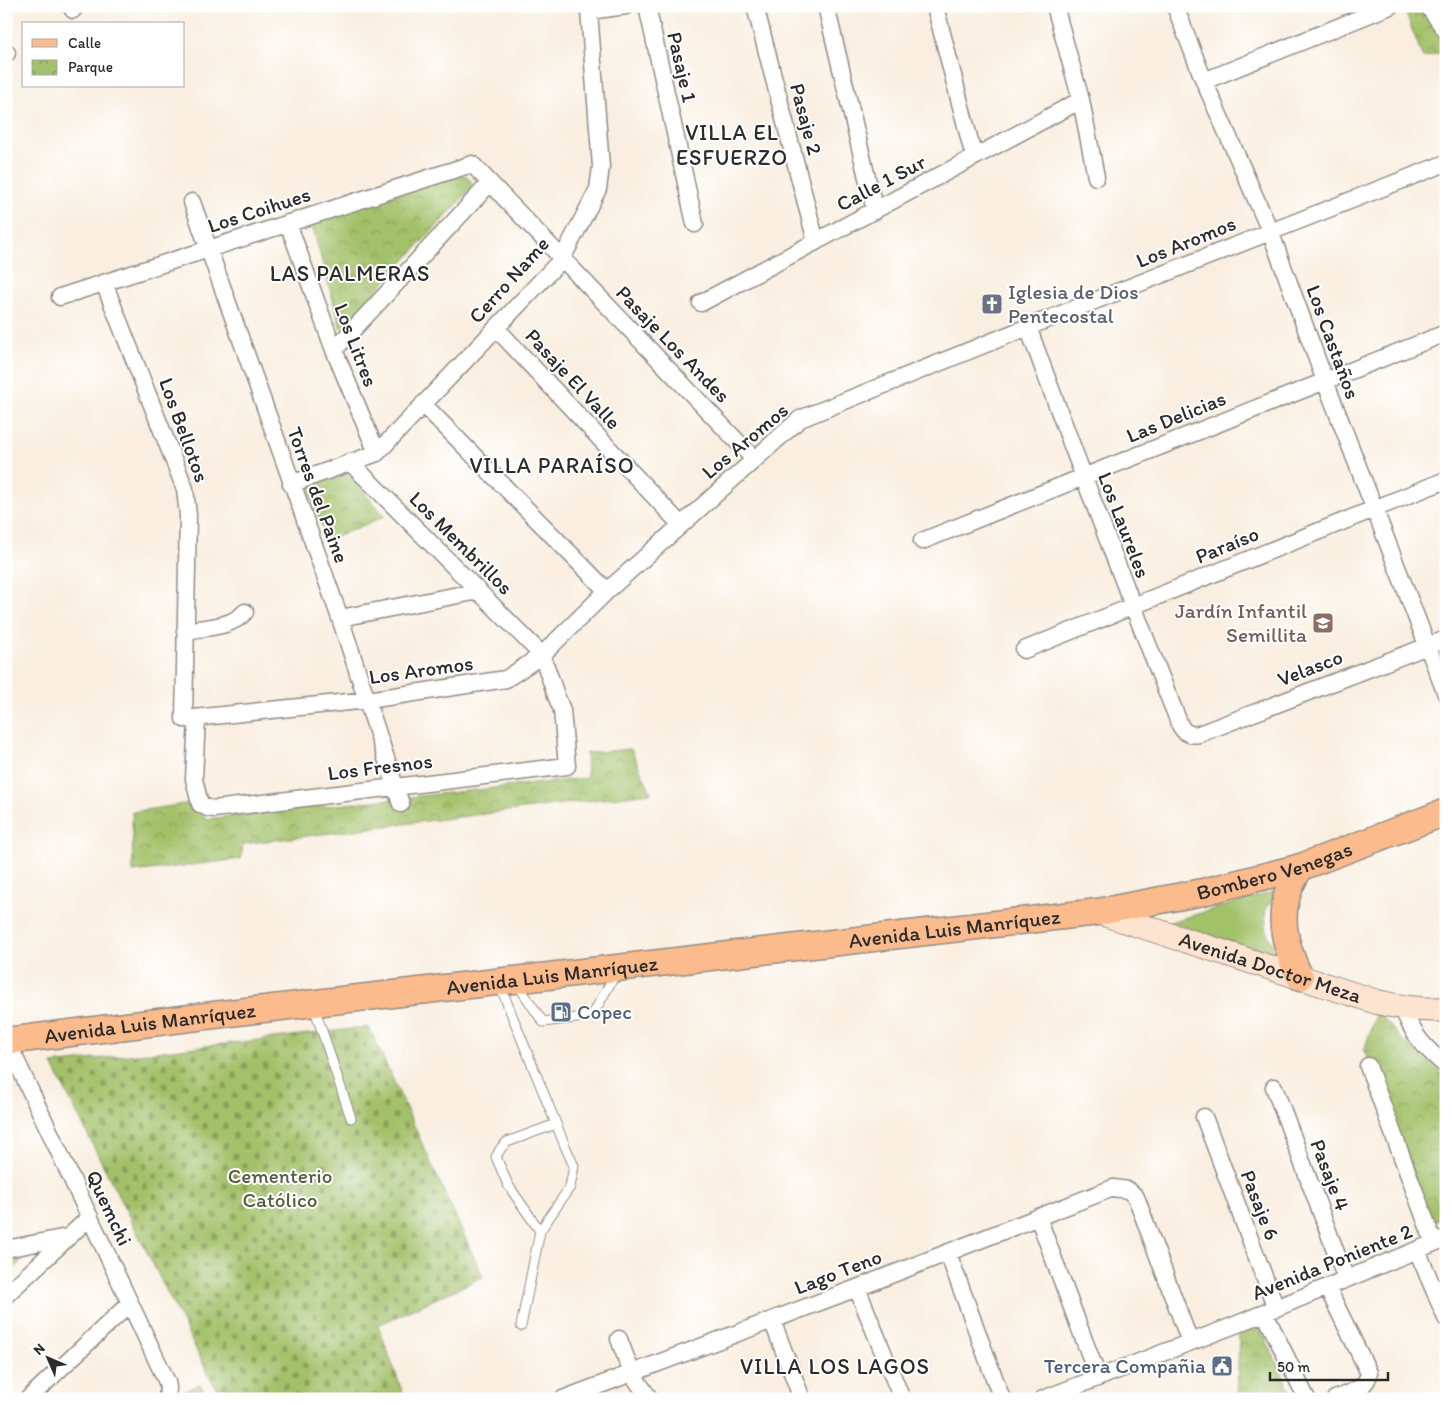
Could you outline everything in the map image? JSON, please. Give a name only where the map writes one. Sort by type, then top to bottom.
[{"type":"main road","name":"Bombero Venegas","points":[[1098,912],[1203,892],[1301,867],[1446,812]]},
{"type":"main road","points":[[1300,977],[1287,945],[1283,915],[1290,886],[1301,867]]},
{"type":"main road","name":"Avenida Luis Manríquez","points":[[7,1041],[1098,912]]},
{"type":"main road","name":"Avenida Doctor Meza","points":[[1098,912],[1300,977],[1404,1008],[1446,1009]]},
{"type":"street","points":[[594,9],[626,6]]},
{"type":"street","name":"Pasaje 1","points":[[647,6],[695,224]]},
{"type":"street","name":"Pasaje 2","points":[[755,6],[816,242]]},
{"type":"street","points":[[826,6],[875,211]]},
{"type":"street","points":[[935,6],[974,157]]},
{"type":"street","points":[[1055,6],[1081,100],[1096,177]]},
{"type":"street","name":"Los Castaños","points":[[1175,6],[1204,81],[1270,231],[1325,381],[1446,694]]},
{"type":"street","points":[[1204,81],[1390,6]]},
{"type":"street","points":[[1428,6],[1446,31]]},
{"type":"street","name":"Cerro Name","points":[[291,484],[377,453],[562,259],[598,189],[600,181],[594,9]]},
{"type":"street","name":"Calle 1 Sur","points":[[701,304],[1081,100]]},
{"type":"street","name":"Los Aromos","points":[[190,718],[368,700],[498,681],[514,675],[542,655],[607,591],[800,419],[1270,231],[1446,163]]},
{"type":"street","name":"Pasaje Los Andes","points":[[472,164],[754,459]]},
{"type":"street","name":"Los Coihues","points":[[60,297],[472,164]]},
{"type":"street","points":[[334,350],[490,183]]},
{"type":"street","name":"Torres del Paine","points":[[192,202],[340,618],[401,804]]},
{"type":"street","name":"Los Litres","points":[[288,223],[334,350],[377,453]]},
{"type":"street","name":"Los Bellotos","points":[[104,283],[185,489],[188,515],[186,631],[190,718],[194,779],[200,804]]},
{"type":"street","name":"Los Laureles","points":[[1028,327],[1133,606],[1180,725],[1188,734]]},
{"type":"street","name":"Pasaje El Valle","points":[[496,328],[681,525]]},
{"type":"street","name":"Las Delicias","points":[[922,541],[1446,333]]},
{"type":"street","points":[[423,404],[607,591]]},
{"type":"street","name":"Los Membrillos","points":[[350,462],[542,655]]},
{"type":"street","name":"Paraíso","points":[[1024,650],[1446,480]]},
{"type":"street","points":[[340,618],[479,591]]},
{"type":"street","points":[[186,631],[235,621],[245,612]]},
{"type":"street","name":"Velasco","points":[[1188,734],[1199,734],[1446,639]]},
{"type":"street","name":"Los Fresnos","points":[[200,804],[214,809],[567,766],[562,710],[542,655]]},
{"type":"street","points":[[1404,1008],[1414,1034],[1429,1052],[1446,1066]]},
{"type":"street","name":"Quemchi","points":[[7,1041],[167,1382],[167,1396]]},
{"type":"street","points":[[1368,1066],[1440,1241]]},
{"type":"street","name":"Pasaje 4","points":[[1274,1087],[1346,1279]]},
{"type":"street","name":"Pasaje 6","points":[[1204,1117],[1270,1310],[1307,1399]]},
{"type":"street","name":"Lago Teno","points":[[563,1399],[858,1288],[1114,1188],[1128,1190],[1136,1197],[1190,1342]]},
{"type":"street","points":[[6,1295],[90,1217]]},
{"type":"street","points":[[1038,1217],[1098,1377]]},
{"type":"street","points":[[6,1249],[67,1237]]},
{"type":"street","name":"Avenida Poniente 2","points":[[1043,1399],[1234,1325],[1440,1241]]},
{"type":"street","points":[[1417,1250],[1446,1318]]},
{"type":"street","points":[[948,1253],[1002,1399]]},
{"type":"street","points":[[1327,1287],[1370,1373],[1366,1384],[1335,1399]]},
{"type":"street","points":[[858,1288],[902,1399]]},
{"type":"street","points":[[28,1399],[129,1304]]},
{"type":"street","points":[[772,1320],[802,1399]]},
{"type":"street","points":[[618,1339],[632,1374],[650,1399]]},
{"type":"lane","points":[[506,981],[543,1022],[592,1016],[619,968]]},
{"type":"lane","points":[[506,981],[556,1124],[574,1166],[570,1187],[540,1231],[521,1326]]},
{"type":"lane","points":[[313,1004],[351,1118]]},
{"type":"lane","points":[[540,1231],[508,1185],[496,1157],[507,1142],[556,1124]]},
{"type":"green space","points":[[1403,6],[1446,6],[1446,51],[1423,58]]},
{"type":"green space","points":[[453,174],[467,176],[474,186],[341,329],[311,222]]},
{"type":"green space","points":[[348,474],[385,516],[327,541],[308,487]]},
{"type":"green space","points":[[631,749],[651,793],[243,844],[241,859],[133,872],[132,812],[191,803],[206,819],[587,778],[586,753]]},
{"type":"green space","points":[[1276,891],[1265,912],[1267,933],[1278,957],[1170,922]]},
{"type":"green space","points":[[1377,1011],[1404,1042],[1446,1076],[1445,1219],[1430,1222],[1364,1050]]},
{"type":"green space","name":"Cementerio Católico","points":[[369,1027],[483,1277],[378,1325],[405,1399],[221,1399],[52,1064]]},
{"type":"green space","points":[[31,1250],[6,1277],[6,1255]]},
{"type":"green space","points":[[1260,1327],[1294,1399],[1237,1399],[1239,1334]]},
{"type":"green space","points":[[200,1384],[207,1399],[174,1399],[173,1397]]},
{"type":"place","name":"Iglesia de Dios Pentecostal","points":[[992,304]]},
{"type":"place","name":"Jardín Infantil Semillita","points":[[1323,623]]},
{"type":"place","name":"Copec","points":[[561,1012]]},
{"type":"place","name":"Tercera Compañia","points":[[1222,1366]]},
{"type":"district","name":"VILLA EL ESFUERZO","points":[[732,144]]},
{"type":"district","name":"LAS PALMERAS","points":[[350,273]]},
{"type":"district","name":"VILLA PARAÍSO","points":[[552,465]]},
{"type":"district","name":"VILLA LOS LAGOS","points":[[835,1366]]}]
